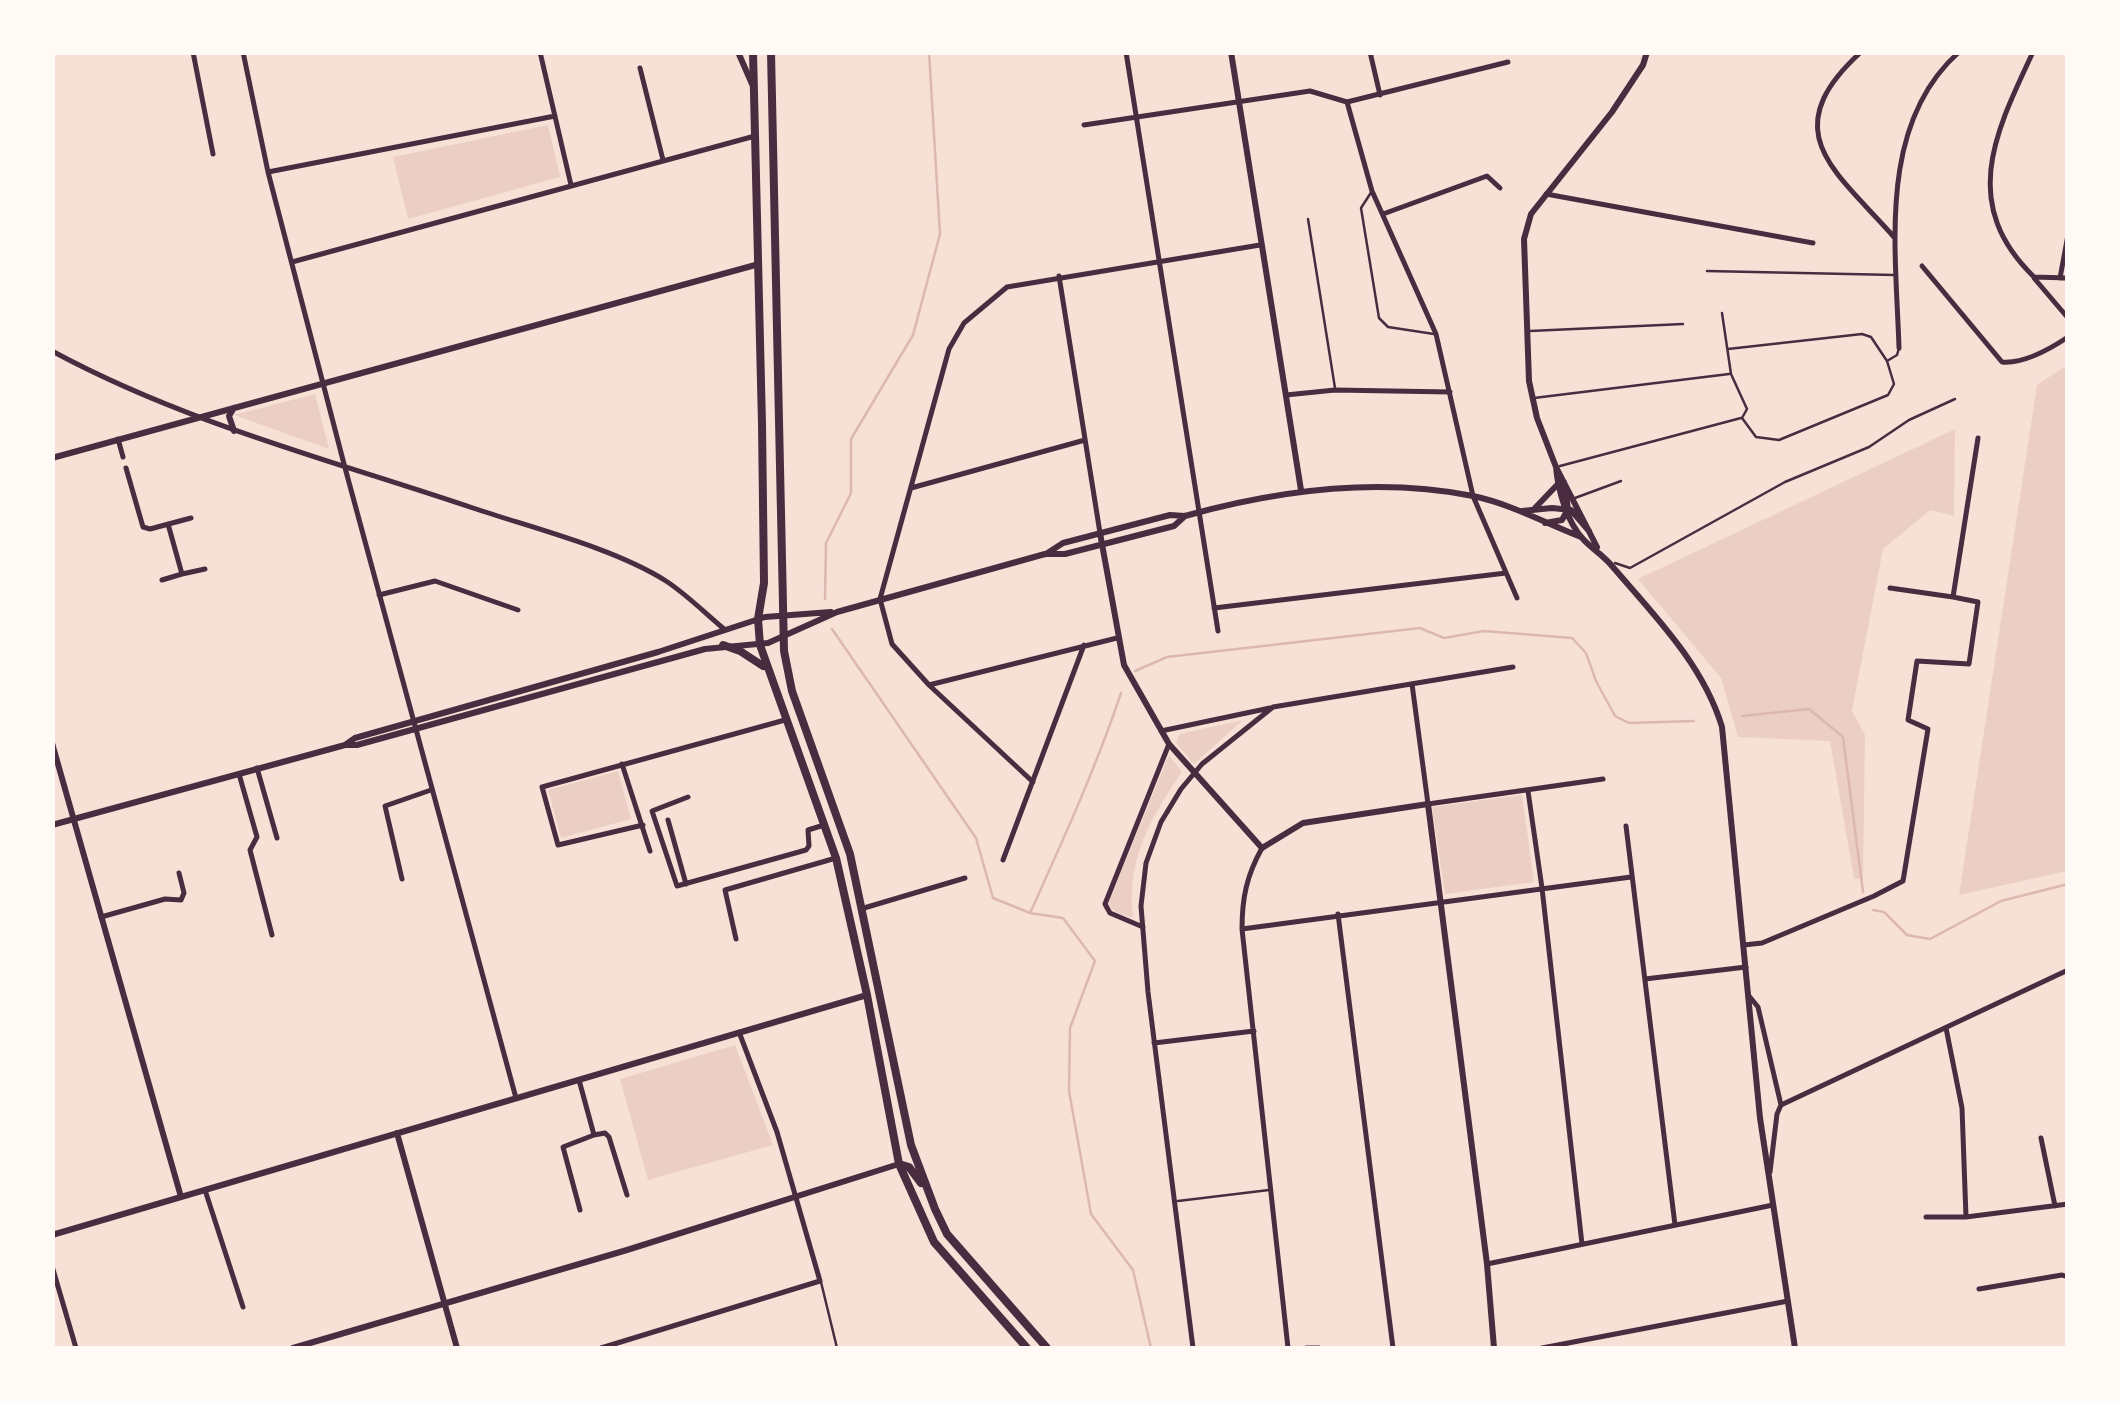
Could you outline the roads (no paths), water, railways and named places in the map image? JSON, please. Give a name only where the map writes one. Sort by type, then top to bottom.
[{"type":"main road","points":[[934,1210],[911,1145],[850,854],[792,691],[782,636],[771,54],[751,53],[764,583],[758,619],[760,645],[836,858],[868,995],[898,1164],[934,1242],[1027,1348]]},
{"type":"main road","points":[[759,264],[766,268],[774,302]]},
{"type":"main road","points":[[723,645],[765,667]]},
{"type":"main road","points":[[898,1164],[908,1167],[916,1176],[947,1234],[1046,1348]]},
{"type":"street","points":[[193,52],[213,154]]},
{"type":"street","points":[[242,52],[268,172],[344,464],[516,1098]]},
{"type":"street","points":[[540,52],[571,185]]},
{"type":"street","points":[[738,52],[752,84]]},
{"type":"street","points":[[1126,52],[1218,631]]},
{"type":"street","points":[[1231,52],[1301,490]]},
{"type":"street","points":[[1370,52],[1380,95]]},
{"type":"street","points":[[1581,537],[1568,510],[1532,399],[1524,239],[1531,214],[1612,112],[1643,65],[1647,52]]},
{"type":"street","points":[[1861,52],[1821,98],[1819,146],[1830,166],[1895,238]]},
{"type":"street","points":[[1899,348],[1895,238],[1899,166],[1917,108],[1945,65],[1959,52]]},
{"type":"street","points":[[2033,52],[2005,112],[1990,162],[1991,200],[2000,233],[2068,318]]},
{"type":"street","points":[[1084,124],[1310,91],[1347,102],[1508,62]]},
{"type":"street","points":[[640,68],[663,160]]},
{"type":"street","points":[[1347,102],[1372,192],[1436,334],[1474,496],[1518,598]]},
{"type":"street","points":[[268,172],[555,116]]},
{"type":"street","points":[[292,262],[755,136]]},
{"type":"street","points":[[1382,214],[1487,176],[1500,188]]},
{"type":"street","points":[[1545,194],[1814,243]]},
{"type":"street","points":[[2034,278],[2064,278],[2068,234]]},
{"type":"street","points":[[1033,782],[929,686],[892,644],[880,600],[949,349],[964,323],[1008,287],[1260,245]]},
{"type":"street","points":[[52,458],[759,264]]},
{"type":"street","points":[[1922,266],[2002,362],[2010,363],[2050,349],[2068,336]]},
{"type":"street","points":[[1059,276],[1116,638],[1124,665],[1168,744],[1262,848]]},
{"type":"street","points":[[52,351],[197,418],[608,554],[666,580],[726,631]]},
{"type":"street","points":[[1286,395],[1335,390],[1450,392]]},
{"type":"street","points":[[234,431],[229,416],[235,407]]},
{"type":"street","points":[[1953,596],[1978,438]]},
{"type":"street","points":[[118,439],[123,457]]},
{"type":"street","points":[[910,488],[1085,440]]},
{"type":"street","points":[[126,468],[143,527],[150,529],[191,518]]},
{"type":"street","points":[[1561,481],[1574,498],[1598,550]]},
{"type":"street","points":[[1534,509],[1561,481]]},
{"type":"street","points":[[1045,554],[1063,543],[1170,515],[1185,516],[1301,490],[1388,488],[1474,496],[1581,537],[1598,550],[1693,664],[1713,697],[1722,726],[1747,993],[1795,1348]]},
{"type":"street","points":[[1521,511],[1568,510],[1590,532]]},
{"type":"street","points":[[1545,523],[1562,520],[1568,510]]},
{"type":"street","points":[[414,726],[723,645],[760,645],[837,612],[1045,554],[1065,554],[1174,526],[1185,516]]},
{"type":"street","points":[[168,524],[182,574]]},
{"type":"street","points":[[162,580],[205,569]]},
{"type":"street","points":[[1214,608],[1506,573]]},
{"type":"street","points":[[379,595],[435,581],[518,610]]},
{"type":"street","points":[[1744,944],[1762,944],[1902,881],[1928,729],[1908,722],[1917,661],[1969,664],[1978,602],[1890,588]]},
{"type":"street","points":[[52,825],[345,744],[358,745],[758,619],[837,612]]},
{"type":"street","points":[[929,686],[1116,638]]},
{"type":"street","points":[[1004,860],[1084,645]]},
{"type":"street","points":[[1160,731],[1273,707],[1513,667]]},
{"type":"street","points":[[1412,684],[1487,1264],[1494,1348]]},
{"type":"street","points":[[1193,1348],[1154,1043],[1143,927],[1144,874],[1163,819],[1194,774],[1240,730],[1273,707]]},
{"type":"street","points":[[642,825],[558,845],[542,787],[785,720]]},
{"type":"street","points":[[52,743],[181,1197]]},
{"type":"street","points":[[1143,927],[1110,913],[1105,904],[1168,744]]},
{"type":"street","points":[[622,764],[650,851]]},
{"type":"street","points":[[257,768],[278,838]]},
{"type":"street","points":[[239,774],[257,838],[250,850],[272,935]]},
{"type":"street","points":[[1288,1348],[1242,928],[1242,898],[1249,871],[1262,848],[1303,823],[1603,779]]},
{"type":"street","points":[[402,879],[384,806],[431,790]]},
{"type":"street","points":[[1528,792],[1582,1244]]},
{"type":"street","points":[[688,797],[652,811],[677,886],[806,850],[808,830],[824,824]]},
{"type":"street","points":[[668,820],[686,884]]},
{"type":"street","points":[[1626,826],[1676,1225]]},
{"type":"street","points":[[736,939],[725,890],[836,858]]},
{"type":"street","points":[[101,916],[165,900],[181,900],[184,896],[179,874]]},
{"type":"street","points":[[1242,928],[1632,876]]},
{"type":"street","points":[[864,908],[966,878]]},
{"type":"street","points":[[1338,914],[1393,1348]]},
{"type":"street","points":[[1645,978],[1746,967]]},
{"type":"street","points":[[1781,1105],[2068,970]]},
{"type":"street","points":[[1747,993],[1762,1018],[1781,1105],[1769,1174]]},
{"type":"street","points":[[52,1235],[868,995]]},
{"type":"street","points":[[1946,1028],[1962,1108],[1966,1217]]},
{"type":"street","points":[[1154,1043],[1254,1031]]},
{"type":"street","points":[[601,1348],[820,1281],[777,1132],[739,1032]]},
{"type":"street","points":[[579,1080],[594,1136]]},
{"type":"street","points":[[397,1134],[457,1348]]},
{"type":"street","points":[[580,1210],[564,1147],[594,1136],[607,1135],[627,1194]]},
{"type":"street","points":[[2040,1138],[2055,1206]]},
{"type":"street","points":[[293,1348],[898,1164]]},
{"type":"street","points":[[205,1190],[243,1307]]},
{"type":"street","points":[[1487,1264],[1773,1204]]},
{"type":"street","points":[[1926,1217],[1966,1217],[2068,1204]]},
{"type":"street","points":[[52,1266],[76,1348]]},
{"type":"street","points":[[1979,1289],[2062,1274],[2068,1277]]},
{"type":"street","points":[[1542,1348],[1578,1345],[1788,1301]]},
{"type":"street","points":[[1306,1348],[1318,1348]]},
{"type":"lane","points":[[1372,192],[1361,208],[1379,318],[1388,327],[1436,334]]},
{"type":"lane","points":[[1308,219],[1335,390]]},
{"type":"lane","points":[[1707,272],[1896,274]]},
{"type":"lane","points":[[1556,467],[1742,418],[1747,409],[1730,374],[1722,313]]},
{"type":"lane","points":[[1527,332],[1683,324]]},
{"type":"lane","points":[[1726,349],[1862,334],[1871,337],[1887,361],[1894,384],[1888,395],[1779,440],[1756,438],[1742,418]]},
{"type":"lane","points":[[1887,361],[1897,355],[1899,348]]},
{"type":"lane","points":[[1532,399],[1730,374]]},
{"type":"lane","points":[[1610,564],[1630,568],[1785,482],[1868,447],[1909,420],[1955,399]]},
{"type":"lane","points":[[1574,498],[1621,481]]},
{"type":"lane","points":[[1174,1201],[1271,1190]]},
{"type":"lane","points":[[820,1281],[837,1348]]},
{"type":"waterway","points":[[825,599],[826,543],[851,493],[851,439],[913,335],[940,234],[929,52]]},
{"type":"waterway","points":[[1135,671],[1167,657],[1420,628],[1444,638],[1484,631],[1572,638],[1586,653],[1615,716],[1629,723],[1694,721]]},
{"type":"waterway","points":[[832,629],[976,838],[993,898],[1030,913],[1063,918],[1095,961],[1070,1028],[1069,1091],[1091,1214],[1133,1270],[1151,1348]]},
{"type":"waterway","points":[[1030,913],[1090,776],[1121,693]]},
{"type":"waterway","points":[[1742,716],[1809,709],[1843,737],[1863,892]]},
{"type":"waterway","points":[[1873,910],[1884,912],[1907,935],[1930,939],[2001,901],[2068,884]]}]
